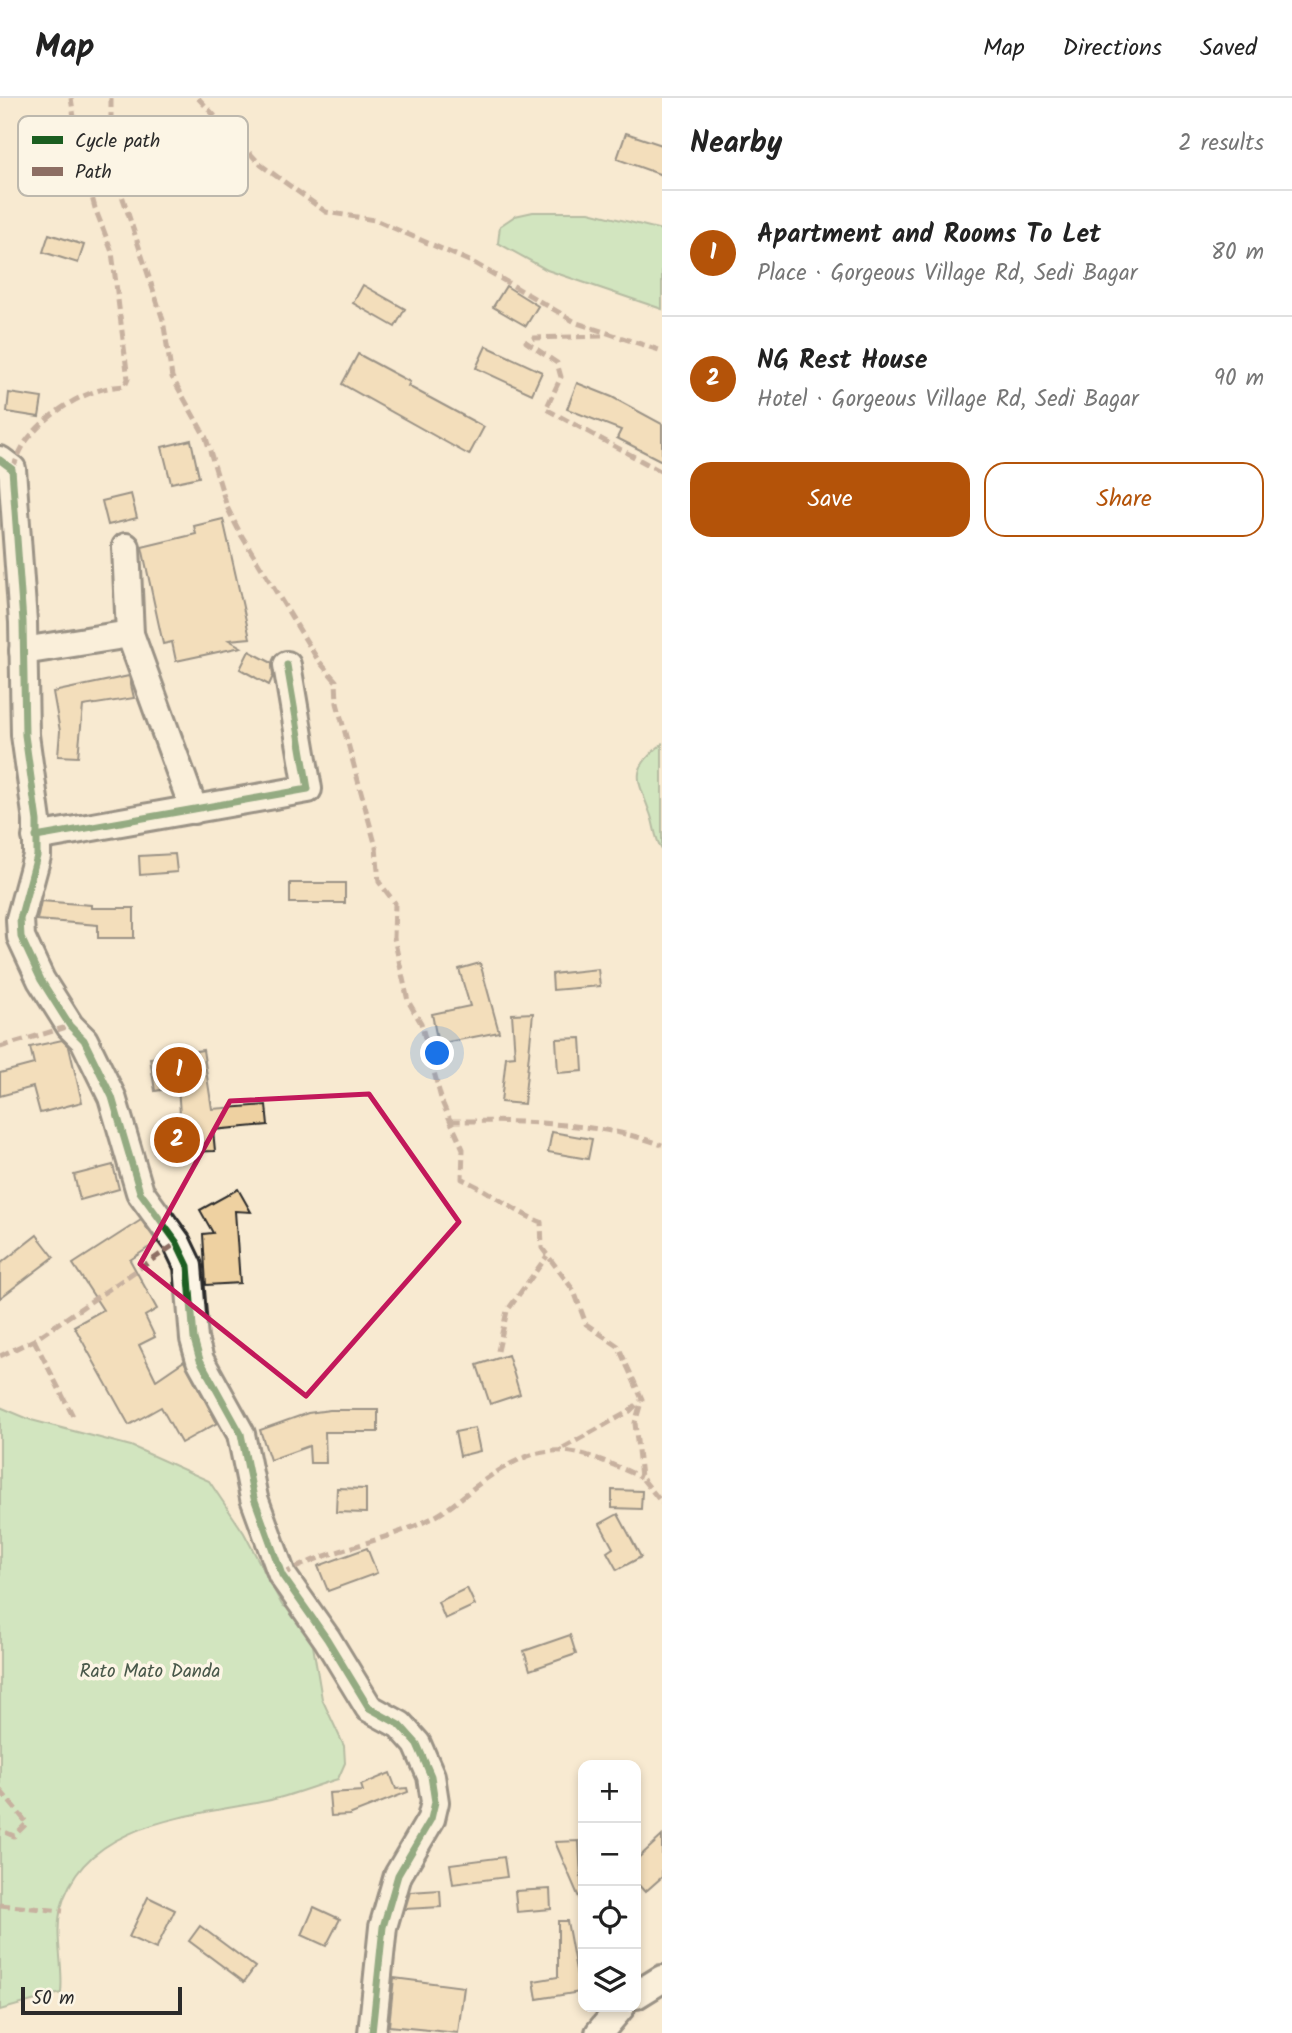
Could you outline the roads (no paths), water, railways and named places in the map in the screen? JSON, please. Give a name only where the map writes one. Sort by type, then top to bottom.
[{"type":"street","points":[[0,460],[12,468],[25,735],[37,856],[20,919],[21,937],[41,979],[70,1026],[84,1040],[112,1097],[140,1192],[177,1243],[188,1266],[194,1339],[200,1360],[242,1434],[254,1498],[282,1575],[327,1639],[369,1708],[400,1726],[417,1744],[431,1776],[435,1802],[431,1819],[398,1875],[383,1927],[372,2033]]},
{"type":"street","points":[[126,547],[130,634],[194,810]]},
{"type":"street","points":[[23,651],[130,634]]},
{"type":"street","points":[[36,837],[308,789],[288,665]]},
{"type":"street","points":[[641,1992],[662,1979]]},
{"type":"street","points":[[599,2033],[617,2012]]},
{"type":"place","name":"Apartment and Rooms To Let","points":[[179,1070]]},
{"type":"place","name":"NG Rest House","points":[[177,1140]]},
{"type":"park label","name":"Rato Mato Danda","points":[[150,1672]]}]
